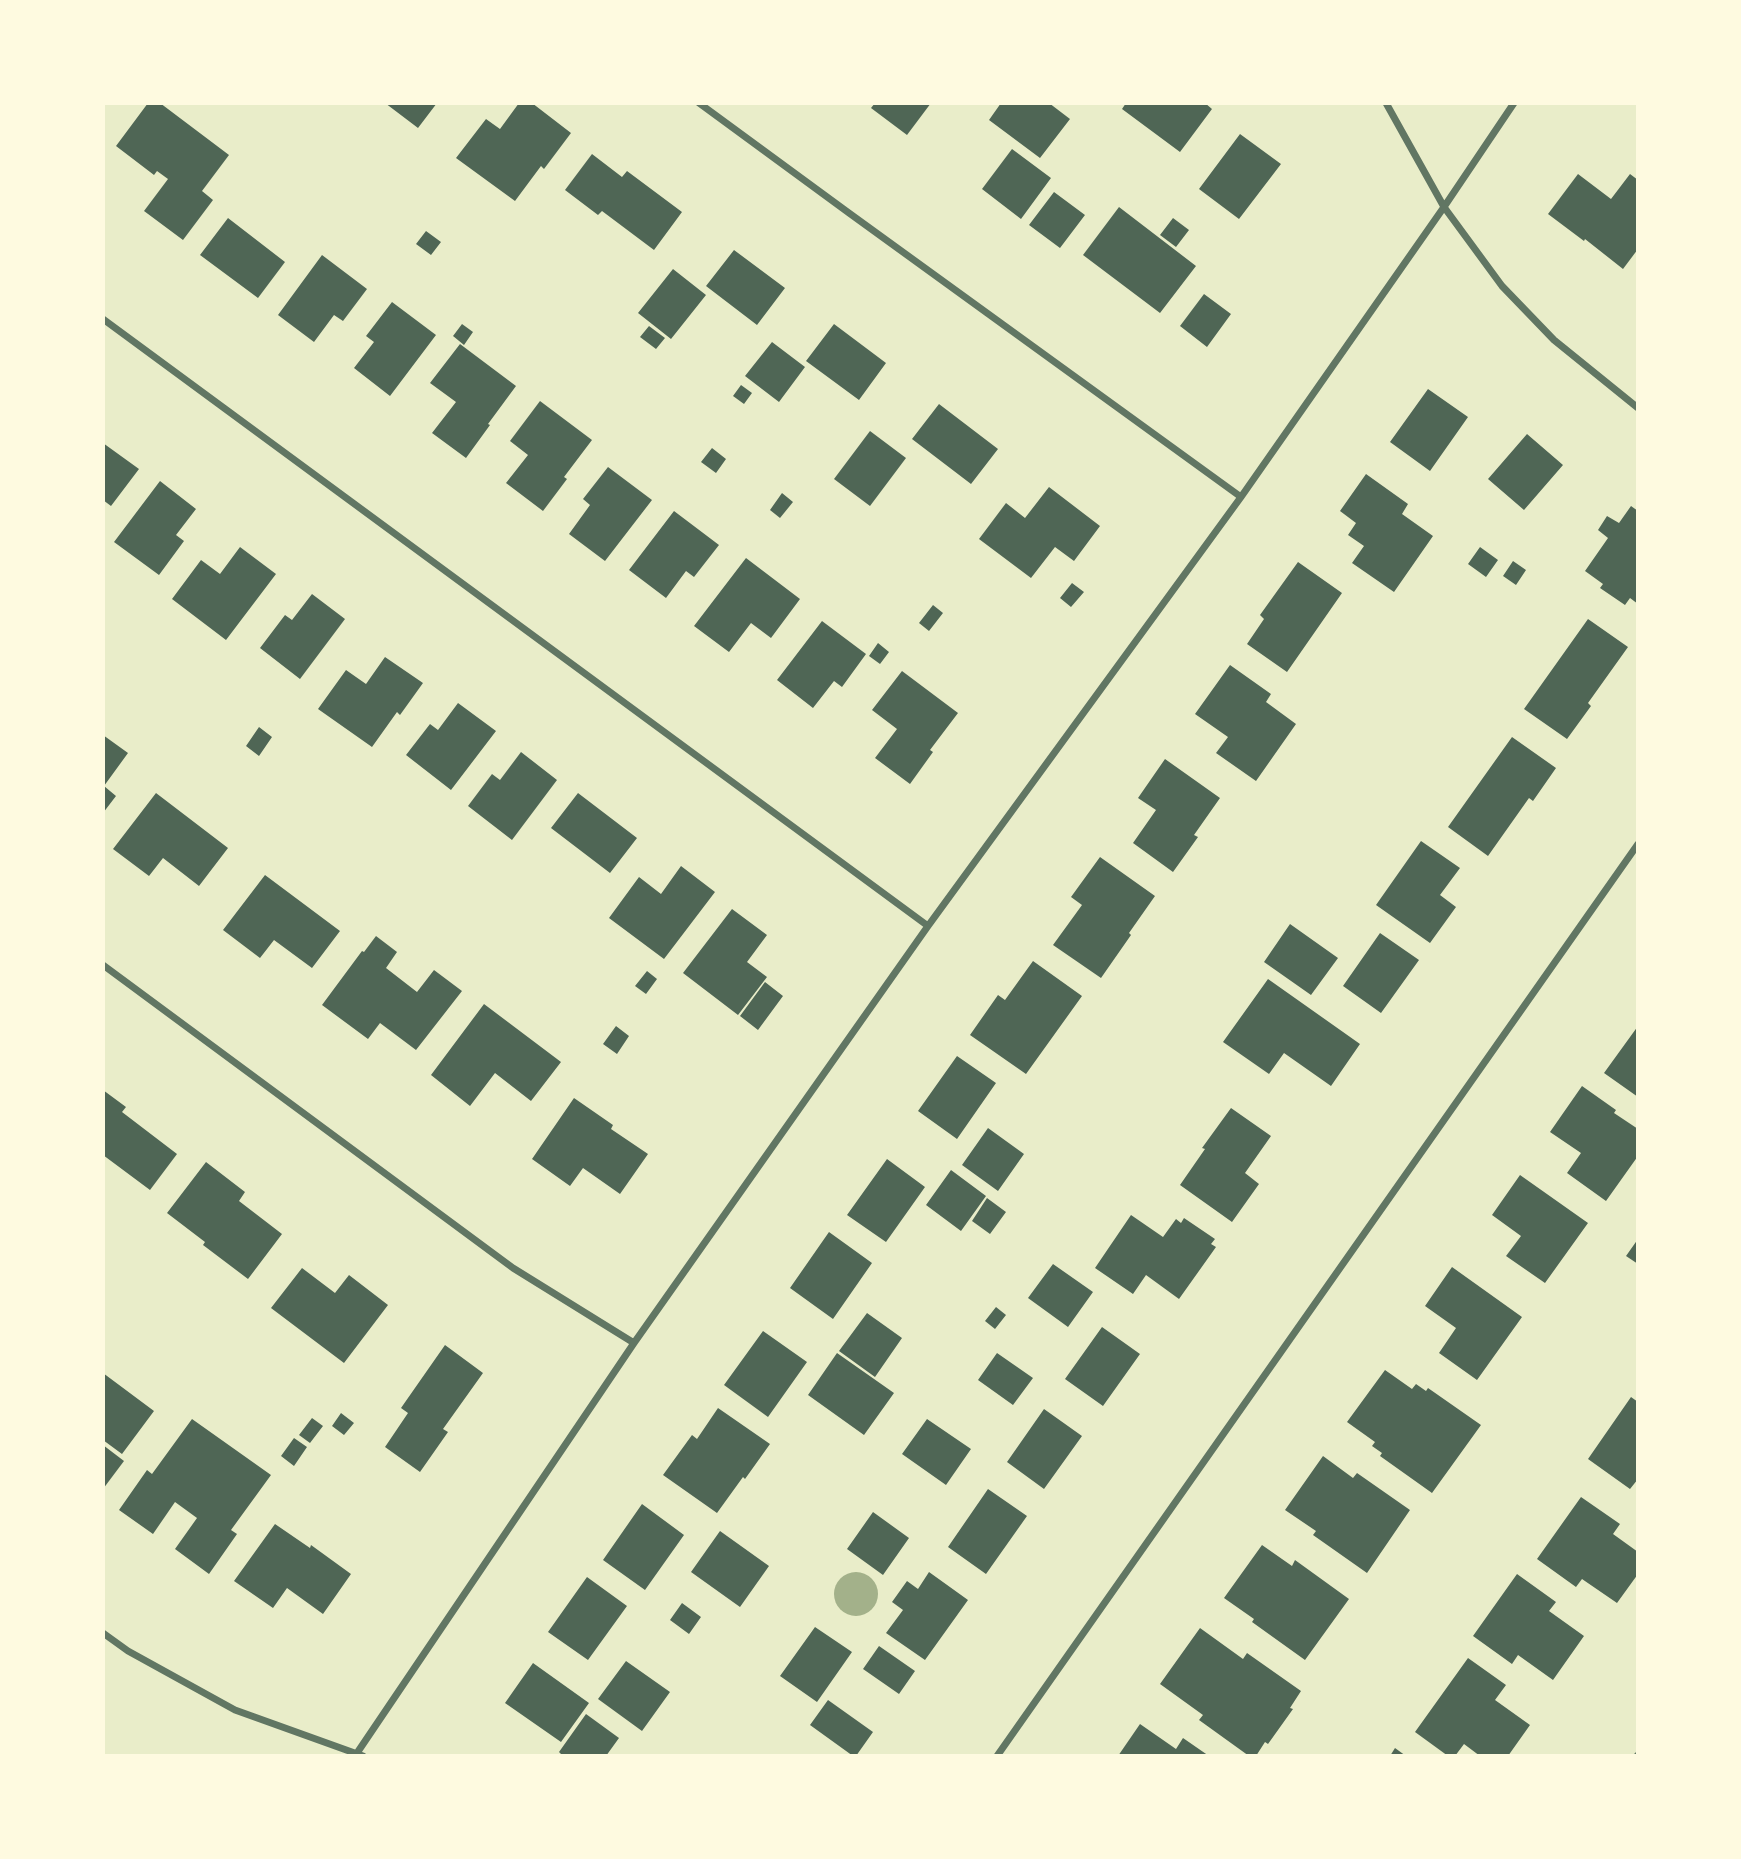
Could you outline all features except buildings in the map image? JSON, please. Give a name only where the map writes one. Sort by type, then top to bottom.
[{"type":"street","points":[[699,103],[1241,497]]},
{"type":"street","points":[[1386,103],[1444,207],[1502,286],[1554,340],[1638,408]]},
{"type":"street","points":[[103,1633],[128,1651],[235,1710],[360,1754],[634,1343],[928,926],[1241,497],[1514,103]]},
{"type":"street","points":[[103,319],[928,926]]},
{"type":"street","points":[[997,1756],[1638,844]]},
{"type":"street","points":[[103,965],[513,1268],[634,1343]]},
{"type":"shaded area","points":[[856,1572],[865,1573],[872,1578],[877,1585],[877,1603],[872,1610],[865,1615],[856,1616],[847,1615],[840,1610],[835,1603],[834,1594],[835,1585],[840,1578],[847,1573]]}]
